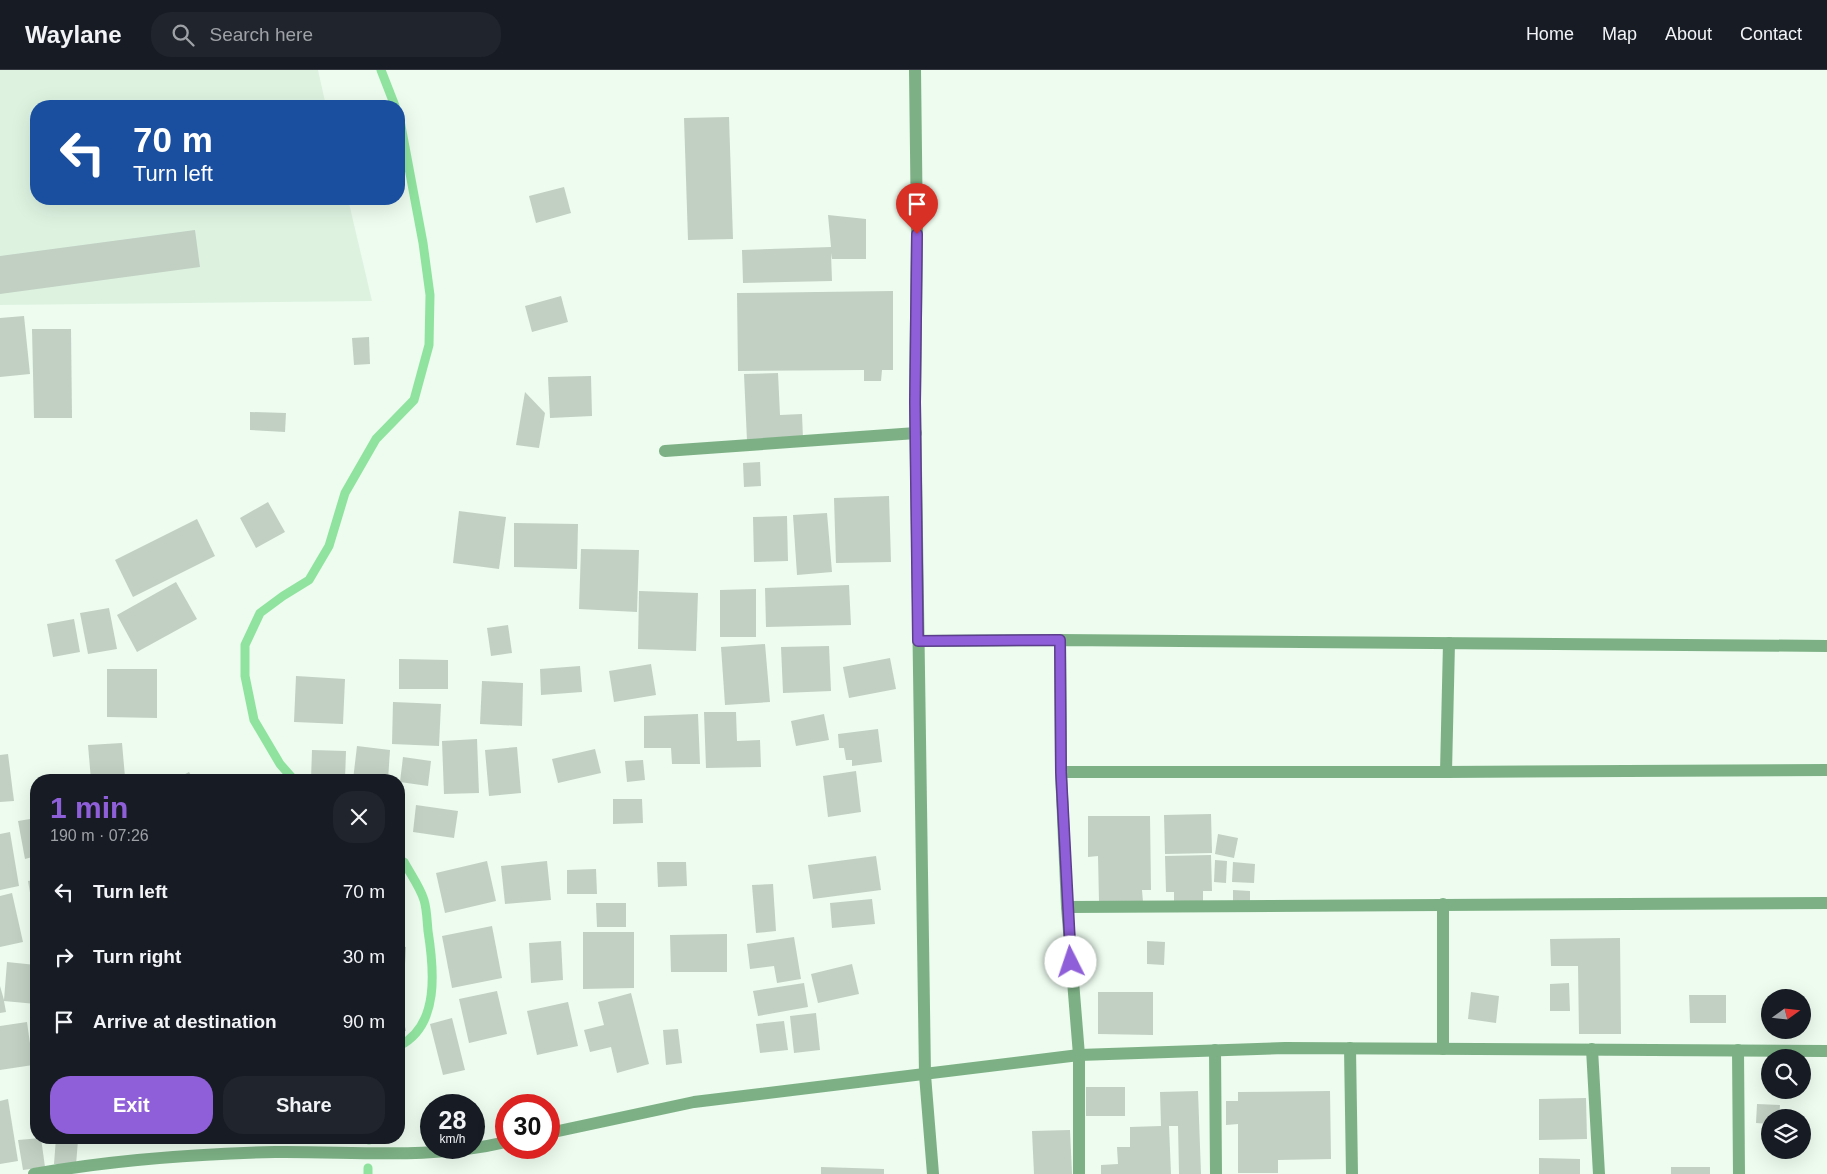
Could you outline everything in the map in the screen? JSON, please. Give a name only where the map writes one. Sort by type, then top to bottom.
[{"type":"street","points":[[915,70],[918,641],[925,1075],[933,1174]]},
{"type":"street","points":[[664,451],[916,433]]},
{"type":"street","points":[[918,641],[1060,640],[1827,646]]},
{"type":"street","points":[[1060,640],[1061,772],[1067,907],[1079,1055],[1079,1174]]},
{"type":"street","points":[[1446,772],[1449,643]]},
{"type":"street","points":[[1061,772],[1827,770]]},
{"type":"street","points":[[1067,907],[1827,903]]},
{"type":"street","points":[[1443,1049],[1444,904]]},
{"type":"street","points":[[560,1130],[694,1102],[1079,1055],[1350,1048],[1827,1051]]},
{"type":"street","points":[[1350,1048],[1352,1174]]},
{"type":"street","points":[[1215,1050],[1216,1174]]},
{"type":"street","points":[[1592,1050],[1600,1174]]},
{"type":"street","points":[[1738,1050],[1739,1174]]},
{"type":"street","points":[[34,1174],[81,1166],[189,1156],[276,1152],[447,1152],[495,1144]]},
{"type":"shaded area","points":[[0,70],[318,70],[325,100],[30,100],[30,205],[349,205],[372,301],[0,305]]},
{"type":"building","points":[[729,117],[733,239],[688,240],[684,118]]},
{"type":"building","points":[[564,187],[571,213],[536,223],[529,196]]},
{"type":"building","points":[[828,215],[866,219],[866,259],[832,259],[831,253],[832,281],[743,283],[742,250],[831,247]]},
{"type":"building","points":[[195,230],[200,267],[0,294],[0,256]]},
{"type":"building","points":[[893,291],[893,370],[882,370],[881,381],[864,381],[864,370],[738,371],[737,293]]},
{"type":"building","points":[[561,296],[568,322],[532,332],[525,306]]},
{"type":"building","points":[[24,316],[30,374],[0,377],[0,318]]},
{"type":"building","points":[[32,329],[71,329],[72,418],[34,418]]},
{"type":"building","points":[[369,337],[370,364],[354,365],[352,338]]},
{"type":"building","points":[[778,373],[780,415],[802,414],[803,439],[747,441],[744,374]]},
{"type":"building","points":[[591,376],[592,416],[550,418],[548,377]]},
{"type":"building","points":[[525,392],[545,413],[539,448],[516,445]]},
{"type":"building","points":[[250,412],[286,413],[285,432],[250,430]]},
{"type":"building","points":[[760,462],[761,486],[744,487],[743,463]]},
{"type":"building","points":[[889,496],[891,562],[836,563],[834,498]]},
{"type":"building","points":[[268,502],[285,532],[256,548],[240,518]]},
{"type":"building","points":[[459,511],[506,517],[499,569],[453,563]]},
{"type":"building","points":[[827,513],[832,572],[797,575],[793,515]]},
{"type":"building","points":[[787,516],[788,561],[754,562],[753,517]]},
{"type":"building","points":[[197,519],[215,556],[133,597],[115,560]]},
{"type":"building","points":[[514,523],[578,524],[577,569],[514,567]]},
{"type":"building","points":[[581,549],[639,550],[637,612],[579,609]]},
{"type":"building","points":[[176,582],[197,619],[137,652],[117,615]]},
{"type":"building","points":[[849,585],[851,625],[766,627],[765,588]]},
{"type":"building","points":[[756,589],[756,637],[720,637],[720,590]]},
{"type":"building","points":[[639,591],[698,593],[696,651],[638,649]]},
{"type":"building","points":[[109,608],[117,649],[88,654],[80,613]]},
{"type":"building","points":[[74,619],[80,652],[53,657],[47,624]]},
{"type":"building","points":[[508,625],[512,653],[491,656],[487,628]]},
{"type":"building","points":[[765,644],[770,702],[725,705],[721,647]]},
{"type":"building","points":[[829,646],[831,691],[783,693],[781,647]]},
{"type":"building","points":[[890,658],[896,689],[849,698],[843,667]]},
{"type":"building","points":[[399,659],[448,660],[448,689],[399,689]]},
{"type":"building","points":[[651,664],[656,695],[614,702],[609,671]]},
{"type":"building","points":[[580,666],[582,692],[541,695],[540,669]]},
{"type":"building","points":[[107,669],[157,669],[157,718],[107,717]]},
{"type":"building","points":[[296,676],[345,679],[343,724],[294,722]]},
{"type":"building","points":[[482,681],[523,683],[522,726],[480,724]]},
{"type":"building","points":[[393,702],[441,704],[439,746],[392,744]]},
{"type":"building","points":[[704,712],[736,712],[737,741],[760,740],[761,767],[706,768]]},
{"type":"building","points":[[698,714],[700,764],[672,764],[671,748],[644,748],[644,716]]},
{"type":"building","points":[[824,714],[829,740],[796,746],[791,721]]},
{"type":"building","points":[[878,729],[882,762],[852,766],[852,760],[846,760],[844,748],[839,748],[838,734]]},
{"type":"building","points":[[477,739],[479,793],[444,794],[442,741]]},
{"type":"building","points":[[122,743],[125,774],[90,774],[88,745]]},
{"type":"building","points":[[357,746],[390,750],[388,774],[354,774]]},
{"type":"building","points":[[517,747],[521,793],[489,796],[485,750]]},
{"type":"building","points":[[595,749],[601,773],[558,783],[552,759]]},
{"type":"building","points":[[312,750],[346,751],[345,774],[311,774]]},
{"type":"building","points":[[8,754],[14,801],[0,802],[0,755]]},
{"type":"building","points":[[403,757],[431,761],[428,786],[405,783],[405,774],[401,774]]},
{"type":"building","points":[[643,760],[645,780],[627,782],[625,761]]},
{"type":"building","points":[[856,771],[861,812],[828,817],[823,776]]},
{"type":"building","points":[[613,799],[642,799],[643,823],[613,824]]},
{"type":"building","points":[[416,805],[458,811],[454,838],[413,832]]},
{"type":"building","points":[[1211,814],[1212,853],[1165,854],[1164,815]]},
{"type":"building","points":[[1088,816],[1150,816],[1151,890],[1142,890],[1143,902],[1099,902],[1098,856],[1088,857]]},
{"type":"building","points":[[30,819],[30,858],[25,859],[18,821]]},
{"type":"building","points":[[10,832],[19,886],[0,890],[0,834]]},
{"type":"building","points":[[1218,834],[1238,838],[1234,858],[1215,854]]},
{"type":"building","points":[[1211,855],[1212,891],[1203,891],[1203,904],[1174,904],[1174,892],[1166,892],[1165,856]]},
{"type":"building","points":[[876,856],[881,890],[813,899],[808,865]]},
{"type":"building","points":[[1215,860],[1227,861],[1226,883],[1214,882]]},
{"type":"building","points":[[487,861],[496,901],[445,913],[436,873]]},
{"type":"building","points":[[547,861],[551,900],[505,904],[501,866]]},
{"type":"building","points":[[657,862],[686,862],[687,886],[658,887]]},
{"type":"building","points":[[1233,862],[1255,864],[1254,883],[1232,882]]},
{"type":"building","points":[[596,869],[597,894],[567,894],[567,870]]},
{"type":"building","points":[[773,884],[776,931],[756,933],[752,885]]},
{"type":"building","points":[[1233,890],[1250,891],[1250,904],[1233,904]]},
{"type":"building","points":[[12,893],[23,942],[0,947],[0,896]]},
{"type":"building","points":[[872,899],[875,924],[832,928],[830,903]]},
{"type":"building","points":[[596,903],[626,903],[626,927],[597,927]]},
{"type":"building","points":[[492,926],[502,978],[452,988],[442,936]]},
{"type":"building","points":[[583,932],[634,932],[634,988],[583,989]]},
{"type":"building","points":[[727,934],[727,972],[671,972],[670,935]]},
{"type":"building","points":[[794,937],[801,979],[777,983],[774,966],[750,969],[747,944]]},
{"type":"building","points":[[1620,938],[1621,1034],[1579,1034],[1578,966],[1551,966],[1550,939]]},
{"type":"building","points":[[561,941],[563,980],[531,983],[529,943]]},
{"type":"building","points":[[1147,941],[1165,942],[1164,965],[1147,964]]},
{"type":"building","points":[[7,962],[30,964],[30,1003],[4,1001],[6,1012],[0,1013],[0,986],[4,1000]]},
{"type":"building","points":[[852,964],[859,994],[818,1003],[811,974]]},
{"type":"building","points":[[804,983],[808,1007],[758,1016],[753,991]]},
{"type":"building","points":[[1569,983],[1570,1011],[1550,1011],[1550,984]]},
{"type":"building","points":[[497,991],[507,1034],[469,1043],[459,999]]},
{"type":"building","points":[[1098,992],[1153,992],[1153,1035],[1098,1034]]},
{"type":"building","points":[[1471,992],[1499,996],[1496,1023],[1468,1019]]},
{"type":"building","points":[[631,993],[649,1064],[617,1073],[611,1047],[590,1052],[584,1030],[604,1025],[598,1002]]},
{"type":"building","points":[[1689,995],[1726,995],[1726,1023],[1690,1023]]},
{"type":"building","points":[[568,1002],[578,1046],[537,1055],[527,1011]]},
{"type":"building","points":[[816,1013],[820,1050],[794,1053],[790,1016]]},
{"type":"building","points":[[452,1018],[465,1070],[443,1075],[430,1024]]},
{"type":"building","points":[[784,1021],[788,1050],[760,1053],[756,1024]]},
{"type":"building","points":[[27,1022],[30,1044],[30,1065],[0,1070],[0,1026]]},
{"type":"building","points":[[678,1029],[682,1063],[666,1065],[663,1030]]},
{"type":"building","points":[[1086,1087],[1125,1087],[1125,1116],[1086,1116]]},
{"type":"building","points":[[1198,1091],[1201,1174],[1179,1174],[1178,1126],[1169,1126],[1171,1174],[1101,1174],[1101,1165],[1118,1164],[1117,1147],[1130,1147],[1130,1127],[1161,1126],[1160,1092]]},
{"type":"building","points":[[1330,1091],[1331,1159],[1278,1160],[1278,1173],[1238,1173],[1238,1124],[1226,1125],[1226,1101],[1238,1101],[1238,1092]]},
{"type":"building","points":[[1586,1098],[1587,1139],[1539,1140],[1539,1099]]},
{"type":"building","points":[[8,1099],[18,1161],[0,1164],[0,1101]]},
{"type":"building","points":[[1757,1104],[1780,1105],[1780,1109],[1761,1109],[1761,1123],[1756,1123]]},
{"type":"building","points":[[1070,1130],[1072,1174],[1034,1174],[1032,1131]]},
{"type":"building","points":[[30,1139],[30,1144],[42,1144],[45,1167],[23,1170],[18,1140]]},
{"type":"building","points":[[56,1144],[78,1144],[76,1165],[54,1164]]},
{"type":"building","points":[[1539,1158],[1580,1159],[1580,1174],[1539,1174]]},
{"type":"building","points":[[821,1167],[884,1169],[884,1174],[821,1174]]},
{"type":"building","points":[[1671,1167],[1710,1167],[1710,1174],[1671,1174]]},
{"type":"waterway","points":[[381,70],[393,100]]},
{"type":"waterway","points":[[289,774],[280,764],[254,720],[245,676],[245,645],[260,613],[309,580],[329,546],[345,493],[376,439],[414,400],[429,345],[430,295],[423,243],[405,147]]},
{"type":"waterway","points":[[405,864],[424,900],[432,962],[431,995],[428,1011],[422,1025],[405,1042]]},
{"type":"waterway","points":[[368,1168],[368,1174]]},
{"type":"route","points":[[917,234],[915,402],[918,641],[1060,640],[1061,772],[1071,962]]}]
